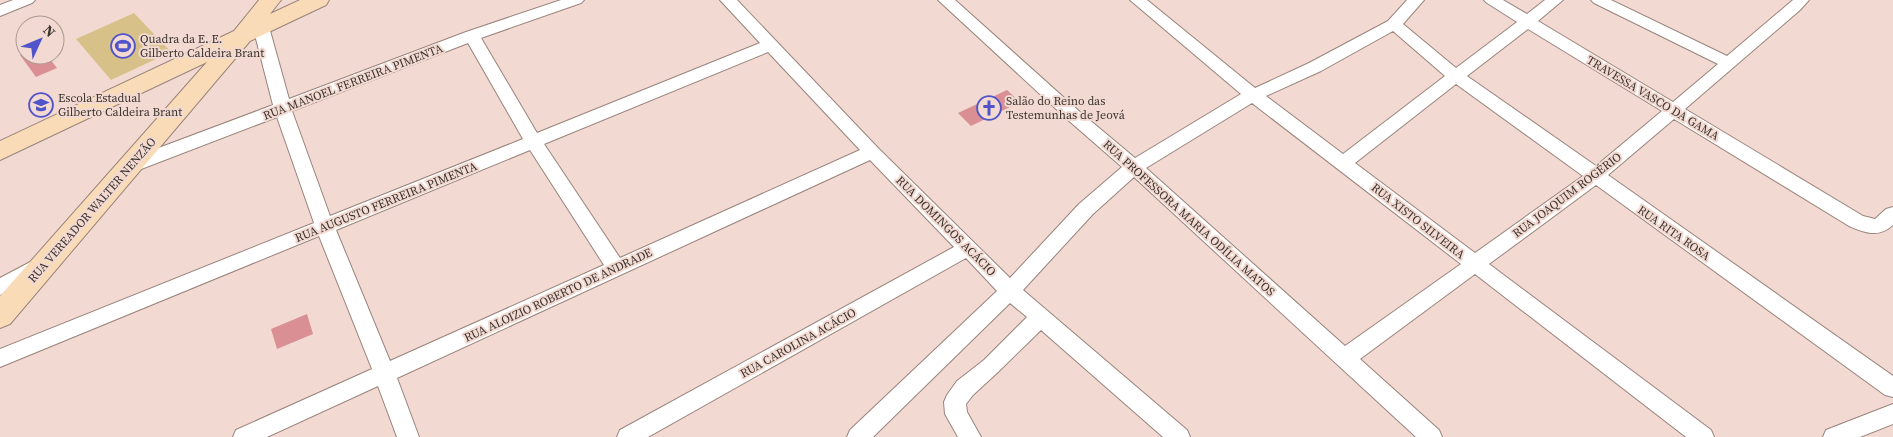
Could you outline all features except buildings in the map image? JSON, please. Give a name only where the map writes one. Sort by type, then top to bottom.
[{"type":"street","points":[[0,12],[27,0]]},
{"type":"street","name":"RUA VEREADOR WALTER NENZÃO","points":[[0,316],[130,166],[252,31],[270,0]]},
{"type":"street","points":[[0,151],[318,0]]},
{"type":"street","name":"RUA MANOEL FERREIRA PIMENTA","points":[[130,166],[472,36],[576,0]]},
{"type":"street","name":"RUA DOMINGOS ACÁCIO","points":[[728,0],[872,152],[1010,291],[1179,437]]},
{"type":"street","name":"RUA PROFESSORA MARIA ODÍLIA MATOS","points":[[946,0],[1074,116],[1134,167],[1431,437]]},
{"type":"street","name":"RUA XISTO SILVEIRA","points":[[1138,0],[1253,96],[1703,437]]},
{"type":"street","points":[[858,437],[1010,291],[1086,209],[1134,167],[1253,96],[1315,67],[1394,24],[1416,0]]},
{"type":"street","name":"TRAVESSA VASCO DA GAMA","points":[[1492,0],[1814,196],[1870,227],[1880,226],[1893,214]]},
{"type":"street","points":[[1343,163],[1555,0]]},
{"type":"street","points":[[1599,0],[1729,63]]},
{"type":"street","name":"RUA JOAQUIM ROGÉRIO","points":[[1345,358],[1596,176],[1801,0]]},
{"type":"street","points":[[1394,24],[1456,76]]},
{"type":"street","points":[[252,31],[283,109],[325,227],[408,437]]},
{"type":"street","points":[[472,36],[534,142],[616,268]]},
{"type":"street","name":"RUA AUGUSTO FERREIRA PIMENTA","points":[[0,358],[771,44]]},
{"type":"street","name":"RUA RITA ROSA","points":[[1456,76],[1893,388]]},
{"type":"street","name":"RUA ALOIZIO ROBERTO DE ANDRADE","points":[[244,437],[385,375],[872,152]]},
{"type":"street","name":"RUA CAROLINA ACÁCIO","points":[[628,437],[968,248]]},
{"type":"street","points":[[0,287],[48,261]]},
{"type":"street","points":[[970,437],[956,414],[955,402],[965,388],[992,366],[1041,316]]},
{"type":"street","points":[[1834,437],[1893,414]]},
{"type":"shaded area","name":"Quadra da E. E. Gilberto Caldeira Brant","points":[[134,13],[171,52],[111,80],[76,39]]},
{"type":"place","name":"Quadra da E. E. Gilberto Caldeira Brant","points":[[123,46]]},
{"type":"place","name":"Escola Estadual Gilberto Caldeira Brant","points":[[41,105]]},
{"type":"place","name":"Salão do Reino das Testemunhas de Jeová","points":[[989,108]]}]
